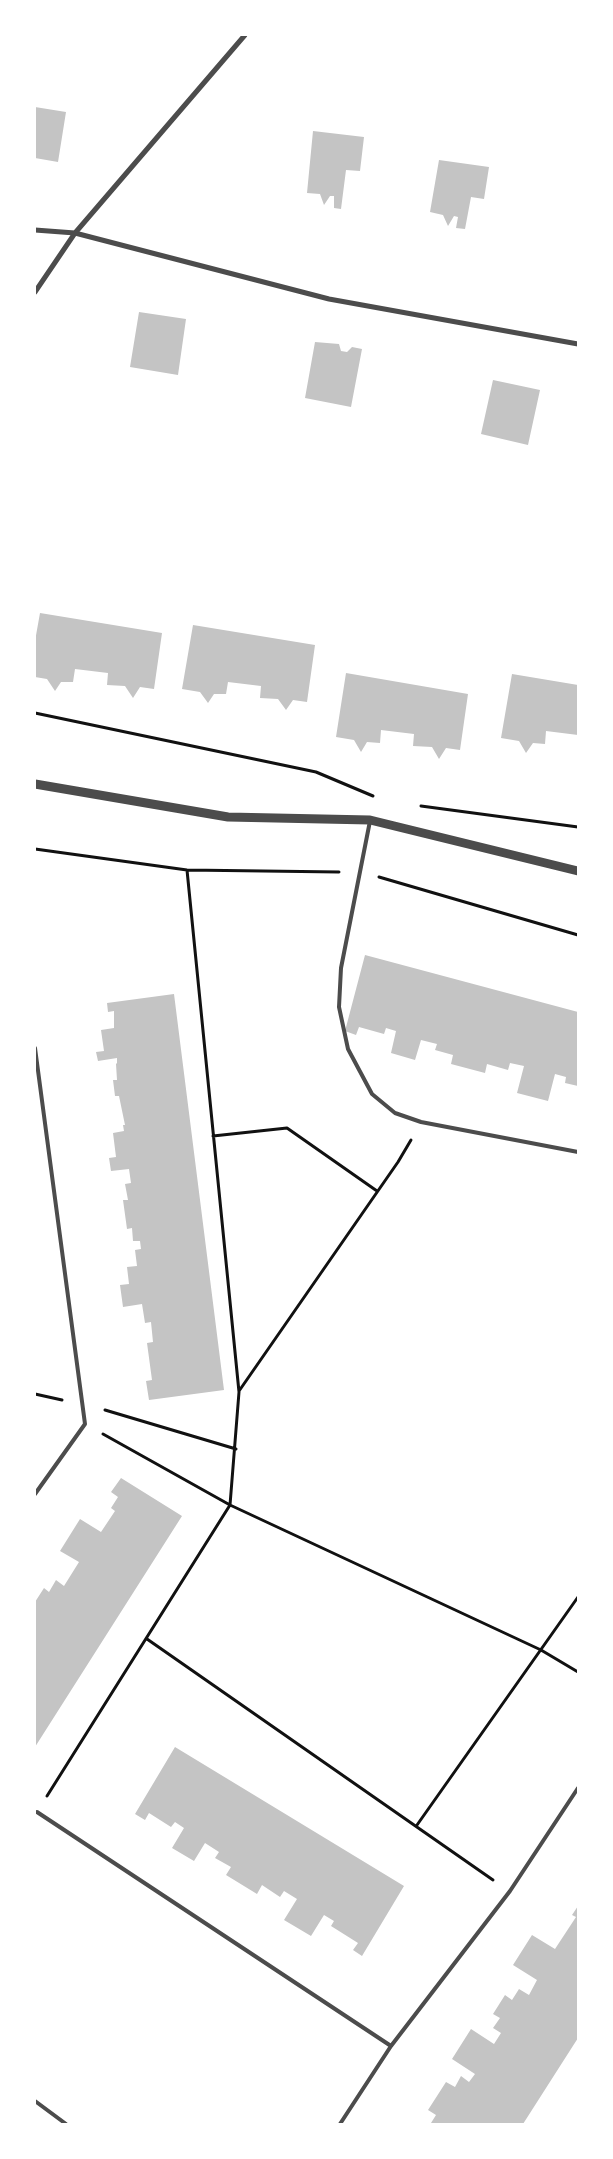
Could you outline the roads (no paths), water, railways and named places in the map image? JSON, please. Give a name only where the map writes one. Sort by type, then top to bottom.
[{"type":"street","points":[[35,292],[75,233],[245,35]]},
{"type":"street","points":[[35,230],[75,233],[329,299],[578,344]]},
{"type":"street","points":[[35,784],[228,816],[370,820],[578,871]]},
{"type":"lane","points":[[370,820],[341,968],[339,1007],[348,1049],[372,1094],[395,1113],[421,1122],[578,1152]]},
{"type":"lane","points":[[35,1048],[85,1424],[35,1494]]},
{"type":"lane","points":[[340,2124],[391,2046],[510,1891],[578,1788]]},
{"type":"lane","points":[[37,1812],[391,2046]]},
{"type":"lane","points":[[35,2102],[66,2124]]}]
